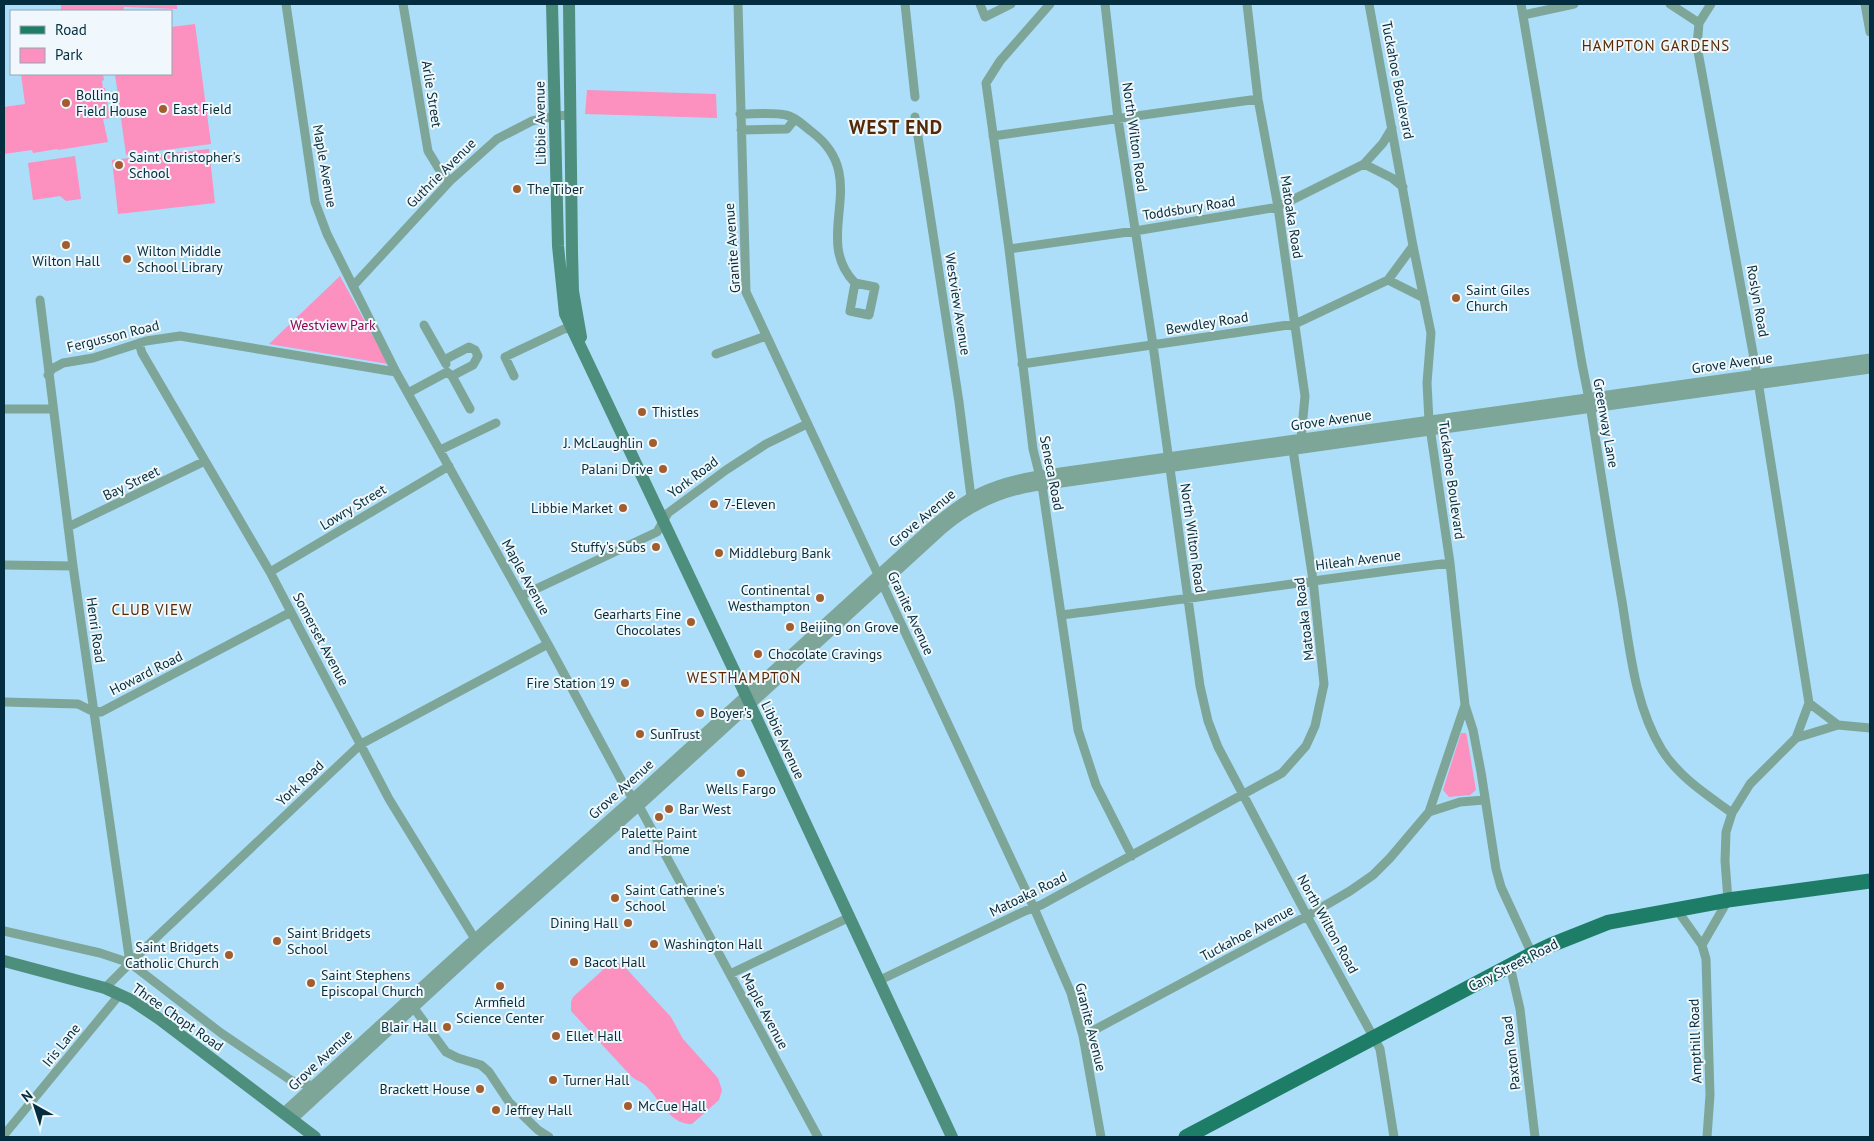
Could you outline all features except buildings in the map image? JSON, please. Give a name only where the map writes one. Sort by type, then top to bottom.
[{"type":"main road","name":"Libbie Avenue","points":[[552,4],[558,246],[560,281],[565,314],[952,1137]]},
{"type":"main road","name":"Libbie Avenue","points":[[569,4],[573,291],[586,356]]},
{"type":"main road","name":"Cary Street Road","points":[[1186,1137],[1532,954],[1603,924],[1728,900],[1870,881]]},
{"type":"main road","name":"Three Chopt Road","points":[[4,961],[105,988],[120,994],[147,1010],[315,1137]]},
{"type":"street","name":"Maple Avenue","points":[[286,4],[315,202],[327,234],[396,372],[636,803],[818,1137]]},
{"type":"street","name":"Arlie Street","points":[[403,4],[428,151],[439,170],[450,181]]},
{"type":"street","name":"Granite Avenue","points":[[738,4],[746,292],[1034,908],[1071,993],[1082,1036],[1101,1137]]},
{"type":"street","points":[[905,4],[915,97]]},
{"type":"street","points":[[980,4],[985,17],[1011,4]]},
{"type":"street","name":"Seneca Road","points":[[1050,4],[1000,61],[986,83],[1009,249],[1033,450],[1041,480],[1078,730],[1096,785],[1132,856]]},
{"type":"street","name":"North Wilton Road","points":[[1108,4],[1118,119],[1200,686],[1208,721],[1218,747],[1245,795],[1307,916],[1375,1037],[1380,1049],[1394,1137]]},
{"type":"street","name":"Matoaka Road","points":[[1247,4],[1258,99],[1278,207],[1305,396],[1301,439]]},
{"type":"street","name":"Tuckahoe Boulevard","points":[[1370,4],[1413,246],[1431,334],[1427,383],[1429,426],[1450,563],[1465,705],[1474,738],[1496,869],[1501,887],[1532,954]]},
{"type":"street","name":"Greenway Lane","points":[[1521,4],[1590,403],[1627,632],[1640,697],[1646,718],[1662,751],[1680,773],[1732,813]]},
{"type":"street","points":[[1523,15],[1574,4]]},
{"type":"street","points":[[1670,4],[1699,23],[1711,4]]},
{"type":"street","points":[[1865,4],[1870,32]]},
{"type":"street","name":"Roslyn Road","points":[[1699,23],[1697,46],[1758,379],[1809,702],[1796,738]]},
{"type":"street","points":[[992,136],[1258,99]]},
{"type":"street","points":[[740,114],[786,114],[817,136],[831,152],[840,174],[842,188],[837,247],[842,262],[855,283]]},
{"type":"street","name":"Guthrie Avenue","points":[[354,285],[450,181],[497,139],[532,121],[555,116],[570,116]]},
{"type":"street","name":"Westview Avenue","points":[[916,117],[959,402],[971,497]]},
{"type":"street","points":[[741,130],[787,129],[794,119]]},
{"type":"street","name":"Toddsbury Road","points":[[1009,249],[1135,231],[1278,207],[1364,164],[1383,143],[1392,128]]},
{"type":"street","points":[[1364,164],[1392,178],[1403,187]]},
{"type":"street","name":"Bewdley Road","points":[[1022,364],[1295,324],[1388,280],[1413,246]]},
{"type":"street","points":[[1388,280],[1424,298]]},
{"type":"street","name":"Henri Road","points":[[40,300],[52,409],[73,566],[130,964]]},
{"type":"street","points":[[424,325],[470,410]]},
{"type":"street","points":[[514,376],[505,357],[564,329],[572,328]]},
{"type":"street","name":"Fergusson Road","points":[[48,375],[52,369],[63,363],[93,358],[139,343],[169,336],[180,336],[396,372]]},
{"type":"street","points":[[716,354],[766,336]]},
{"type":"street","name":"Somerset Avenue","points":[[139,343],[142,353],[270,572],[389,799],[478,942]]},
{"type":"street","points":[[408,394],[473,365],[478,356],[475,350],[469,348],[444,360]]},
{"type":"street","name":"Grove Avenue","points":[[288,1116],[478,942],[636,803],[880,580],[945,515],[971,497],[1000,484],[1293,450],[1429,426],[1758,379],[1870,359]]},
{"type":"street","name":"Grove Avenue","points":[[1758,379],[1870,368]]},
{"type":"street","points":[[4,409],[52,409]]},
{"type":"street","points":[[440,450],[496,423]]},
{"type":"street","name":"York Road","points":[[521,596],[657,532],[669,513],[744,457],[807,424]]},
{"type":"street","name":"Grove Avenue","points":[[1169,463],[1301,439],[1429,426]]},
{"type":"street","points":[[1293,450],[1301,439]]},
{"type":"street","name":"Matoaka Road","points":[[878,981],[1034,908],[1245,795],[1282,773],[1306,746],[1321,707],[1324,684],[1313,580],[1293,450]]},
{"type":"street","name":"Bay Street","points":[[68,527],[205,461]]},
{"type":"street","name":"Lowry Street","points":[[270,572],[449,466]]},
{"type":"street","name":"Grove Avenue","points":[[880,580],[964,512],[1004,492],[1041,480]]},
{"type":"street","name":"Hileah Avenue","points":[[1061,615],[1450,563]]},
{"type":"street","points":[[4,565],[73,566]]},
{"type":"street","name":"Howard Road","points":[[94,712],[101,712],[126,700],[291,612]]},
{"type":"street","name":"York Road","points":[[105,988],[361,744],[548,644]]},
{"type":"street","points":[[4,702],[78,704],[94,712]]},
{"type":"street","points":[[1809,702],[1838,725]]},
{"type":"street","name":"Tuckahoe Avenue","points":[[1082,1036],[1307,916],[1350,891],[1372,874],[1390,858],[1429,812],[1465,705]]},
{"type":"street","points":[[1702,945],[1728,900],[1724,862],[1726,832],[1732,813],[1750,784],[1796,738],[1838,725],[1870,728]]},
{"type":"street","points":[[1429,812],[1455,804],[1484,800]]},
{"type":"street","name":"Ampthill Road","points":[[1677,910],[1702,945],[1706,959],[1710,1070],[1707,1137]]},
{"type":"street","points":[[730,974],[850,917]]},
{"type":"street","points":[[4,931],[100,953],[130,964],[221,1033],[292,1081],[313,1086]]},
{"type":"street","name":"Paxton Road","points":[[1510,966],[1520,1009],[1535,1137]]},
{"type":"street","name":"Iris Lane","points":[[4,1136],[120,994]]},
{"type":"street","points":[[410,1004],[446,1052],[481,1066],[489,1072],[509,1102],[538,1130],[549,1137]]},
{"type":"street","name":"Grove Avenue","points":[[288,1116],[313,1086],[410,1004]]},
{"type":"green space","points":[[11,4],[177,4],[177,9],[124,7],[123,10],[61,10],[61,5]]},
{"type":"green space","name":"East Field","points":[[195,24],[211,144],[126,155],[115,75],[172,75],[172,27]]},
{"type":"green space","name":"Bolling Field House","points":[[21,75],[103,75],[103,88],[105,88],[110,118],[103,119],[108,142],[33,153],[32,150],[4,154],[4,107],[25,104]]},
{"type":"green space","points":[[587,90],[716,94],[717,118],[585,114]]},
{"type":"green space","points":[[209,149],[215,203],[118,214],[112,160]]},
{"type":"green space","points":[[75,156],[81,199],[66,201],[60,196],[33,200],[28,163]]},
{"type":"green space","name":"Westview Park","points":[[340,276],[388,364],[269,344]]},
{"type":"green space","points":[[1461,733],[1466,733],[1476,790],[1470,795],[1449,797],[1443,790]]},
{"type":"green space","points":[[615,962],[623,965],[671,1017],[683,1039],[718,1078],[722,1090],[719,1100],[692,1124],[677,1120],[671,1115],[649,1089],[631,1076],[571,1011],[573,997],[605,968]]},
{"type":"place","name":"Bolling Field House","points":[[66,103]]},
{"type":"place","name":"East Field","points":[[163,109]]},
{"type":"place","name":"Saint Christopher's School","points":[[119,165]]},
{"type":"place","name":"The Tiber","points":[[517,189]]},
{"type":"place","name":"Wilton Hall","points":[[66,245]]},
{"type":"place","name":"Wilton Middle School Library","points":[[127,259]]},
{"type":"place","name":"Saint Giles Church","points":[[1456,298]]},
{"type":"place","name":"Thistles","points":[[642,412]]},
{"type":"place","name":"J. McLaughlin","points":[[653,443]]},
{"type":"place","name":"Palani Drive","points":[[663,469]]},
{"type":"place","name":"7-Eleven","points":[[714,504]]},
{"type":"place","name":"Libbie Market","points":[[623,508]]},
{"type":"place","name":"Stuffy's Subs","points":[[656,547]]},
{"type":"place","name":"Middleburg Bank","points":[[719,553]]},
{"type":"place","name":"Continental Westhampton","points":[[820,598]]},
{"type":"place","name":"Gearharts Fine Chocolates","points":[[691,622]]},
{"type":"place","name":"Beijing on Grove","points":[[790,627]]},
{"type":"place","name":"Chocolate Cravings","points":[[758,654]]},
{"type":"place","name":"Fire Station 19","points":[[625,683]]},
{"type":"place","name":"Boyer's","points":[[700,713]]},
{"type":"place","name":"SunTrust","points":[[640,734]]},
{"type":"place","name":"Wells Fargo","points":[[741,773]]},
{"type":"place","name":"Bar West","points":[[669,809]]},
{"type":"place","name":"Palette Paint and Home","points":[[659,817]]},
{"type":"place","name":"Saint Catherine's School","points":[[615,898]]},
{"type":"place","name":"Dining Hall","points":[[628,923]]},
{"type":"place","name":"Saint Bridgets School","points":[[277,941]]},
{"type":"place","name":"Washington Hall","points":[[654,944]]},
{"type":"place","name":"Saint Bridgets Catholic Church","points":[[229,955]]},
{"type":"place","name":"Bacot Hall","points":[[574,962]]},
{"type":"place","name":"Saint Stephens Episcopal Church","points":[[311,983]]},
{"type":"place","name":"Armfield Science Center","points":[[500,986]]},
{"type":"place","name":"Blair Hall","points":[[447,1027]]},
{"type":"place","name":"Ellet Hall","points":[[556,1036]]},
{"type":"place","name":"Turner Hall","points":[[553,1080]]},
{"type":"place","name":"Brackett House","points":[[480,1089]]},
{"type":"place","name":"McCue Hall","points":[[628,1106]]},
{"type":"place","name":"Jeffrey Hall","points":[[496,1110]]},
{"type":"district","name":"HAMPTON GARDENS","points":[[1656,46]]},
{"type":"district","name":"WEST END","points":[[896,127]]},
{"type":"district","name":"CLUB VIEW","points":[[152,610]]},
{"type":"district","name":"WESTHAMPTON","points":[[744,678]]}]
